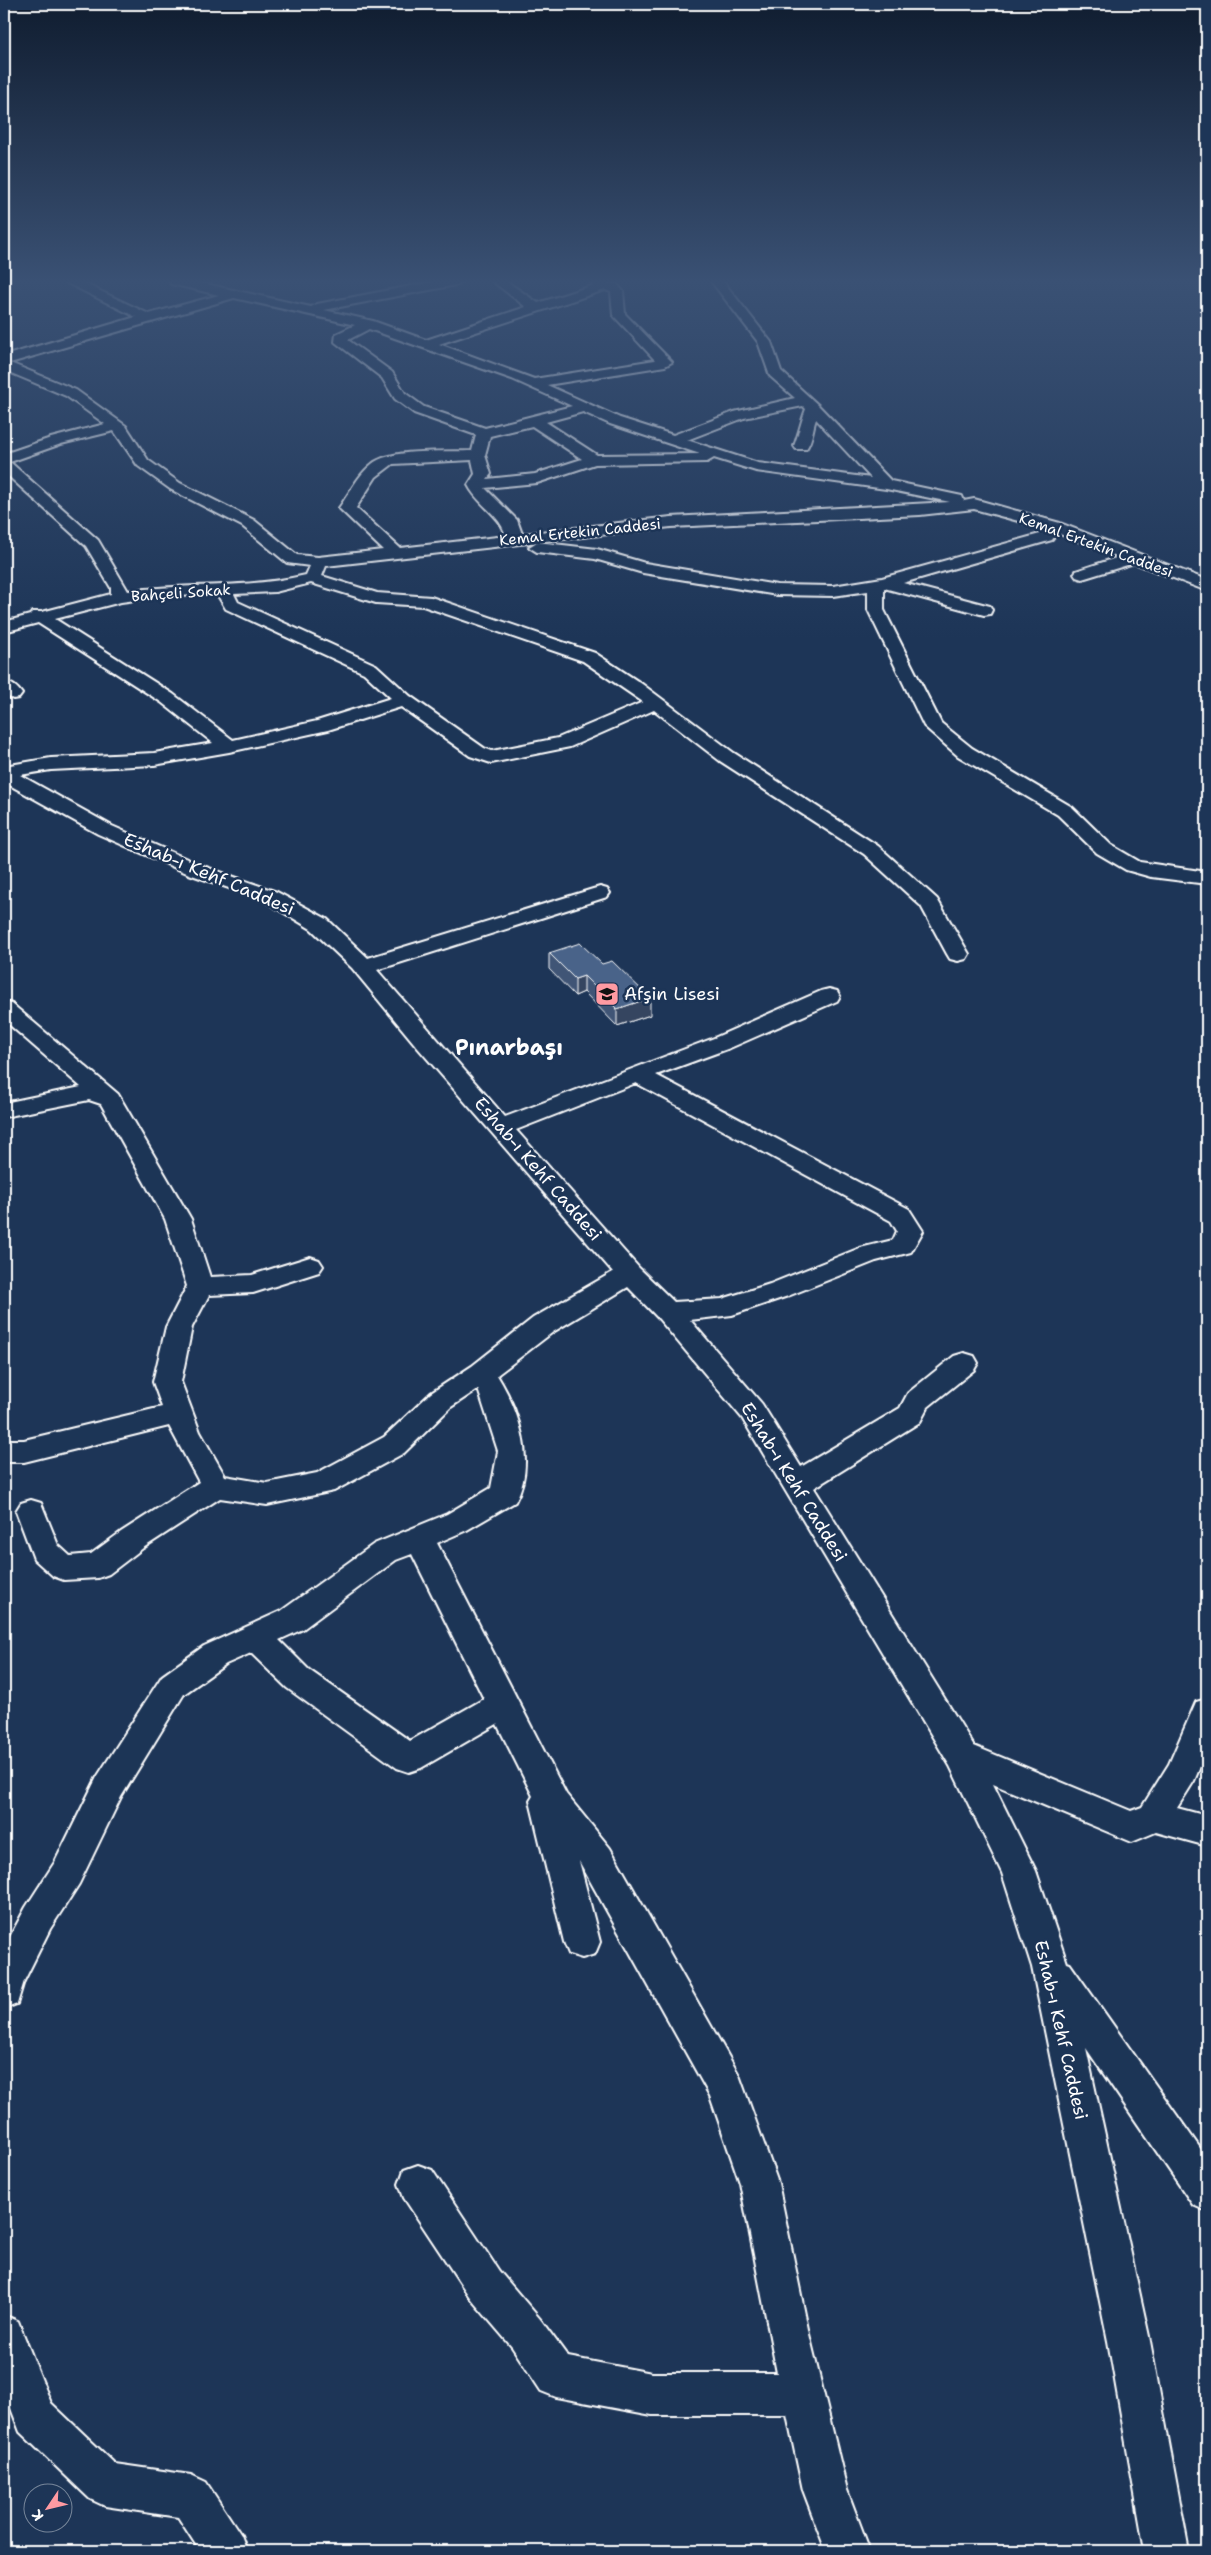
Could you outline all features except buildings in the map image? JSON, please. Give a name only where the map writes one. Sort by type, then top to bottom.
[{"type":"street","name":"Kemal Ertekin Caddesi","points":[[80,400],[121,430],[143,463],[174,486],[248,523],[293,560],[318,562],[394,551],[671,522],[920,510],[974,504],[1054,526],[1207,586]]},
{"type":"street","points":[[406,400],[419,410],[484,432],[534,422],[584,406]]},
{"type":"street","points":[[571,400],[615,421],[756,467],[886,484],[974,504]]},
{"type":"street","points":[[805,400],[886,484]]},
{"type":"street","points":[[675,440],[702,428],[778,403],[809,404]]},
{"type":"street","points":[[801,446],[808,430],[809,404]]},
{"type":"street","points":[[534,422],[594,460]]},
{"type":"street","points":[[4,459],[56,441],[116,426]]},
{"type":"street","points":[[476,484],[483,474],[478,455],[484,432]]},
{"type":"street","points":[[394,551],[346,508],[370,473],[380,463],[390,460],[478,455]]},
{"type":"street","points":[[476,484],[537,478],[594,460],[710,458],[718,455]]},
{"type":"street","points":[[4,464],[40,499],[92,543],[119,588],[120,597]]},
{"type":"street","points":[[476,484],[481,495],[512,523],[515,539]]},
{"type":"street","points":[[486,542],[597,554],[643,568],[777,590],[833,591],[880,584],[1046,537],[1054,526]]},
{"type":"street","points":[[1082,574],[1134,558]]},
{"type":"street","points":[[318,562],[318,567],[312,578],[376,598],[425,601],[590,657],[727,757],[871,850],[930,903],[958,954]]},
{"type":"street","name":"Bahçeli Sokak","points":[[4,627],[38,616],[120,597],[158,592],[275,587],[312,578]]},
{"type":"street","points":[[880,584],[984,610]]},
{"type":"street","points":[[880,584],[876,610],[933,726],[965,752],[1065,811],[1104,849],[1133,866],[1151,871],[1207,878]]},
{"type":"street","points":[[223,590],[232,605],[370,669],[404,700],[477,752],[492,757],[563,743],[655,703]]},
{"type":"street","points":[[38,616],[167,698],[229,746]]},
{"type":"street","points":[[7,778],[51,764],[154,759],[229,746],[321,726],[404,700]]},
{"type":"street","name":"Eshab-ı Kehf Caddesi","points":[[7,778],[105,830],[196,870],[270,896],[320,924],[362,967],[630,1274],[668,1312],[752,1411],[962,1756],[1018,1871],[1050,1967],[1129,2341],[1166,2551]]},
{"type":"street","points":[[362,967],[600,893]]},
{"type":"street","points":[[501,1127],[722,1043],[829,996]]},
{"type":"street","points":[[4,1009],[110,1099],[178,1219],[200,1286],[179,1327],[167,1382],[186,1433],[216,1486]]},
{"type":"street","points":[[638,1074],[900,1215],[910,1231],[902,1246],[869,1254],[778,1290],[723,1308],[668,1312]]},
{"type":"street","points":[[4,1110],[91,1092],[110,1099]]},
{"type":"street","points":[[200,1286],[253,1284],[310,1266]]},
{"type":"street","points":[[31,1511],[44,1551],[64,1568],[98,1566],[132,1540],[216,1486],[267,1494],[324,1483],[394,1445],[441,1400],[482,1373],[496,1359],[543,1325],[630,1274]]},
{"type":"street","points":[[797,1484],[910,1414],[918,1400],[964,1363]]},
{"type":"street","points":[[4,1992],[12,1970],[38,1918],[67,1872],[109,1787],[173,1686],[215,1655],[292,1620],[385,1552],[457,1522],[505,1494],[512,1451],[493,1391],[482,1373]]},
{"type":"street","points":[[4,1451],[24,1451],[179,1413]]},
{"type":"street","points":[[419,1538],[554,1804],[598,1859],[726,2088],[759,2182],[825,2490],[848,2551]]},
{"type":"street","points":[[256,1637],[298,1679],[409,1758],[503,1704]]},
{"type":"street","points":[[962,1756],[1132,1827],[1154,1817],[1182,1772],[1207,1712]]},
{"type":"street","points":[[1182,1772],[1207,1749]]},
{"type":"street","points":[[541,1778],[582,1942]]},
{"type":"street","points":[[1154,1817],[1207,1831]]},
{"type":"street","points":[[1050,1967],[1207,2191]]},
{"type":"street","points":[[418,2184],[485,2285],[526,2333],[556,2376],[652,2394],[804,2394]]},
{"type":"street","points":[[4,2335],[35,2417],[105,2484],[191,2497],[225,2551]]},
{"type":"place","name":"Afşin Lisesi","points":[[607,994]]},
{"type":"district","name":"Pınarbaşı","points":[[509,1047]]}]
